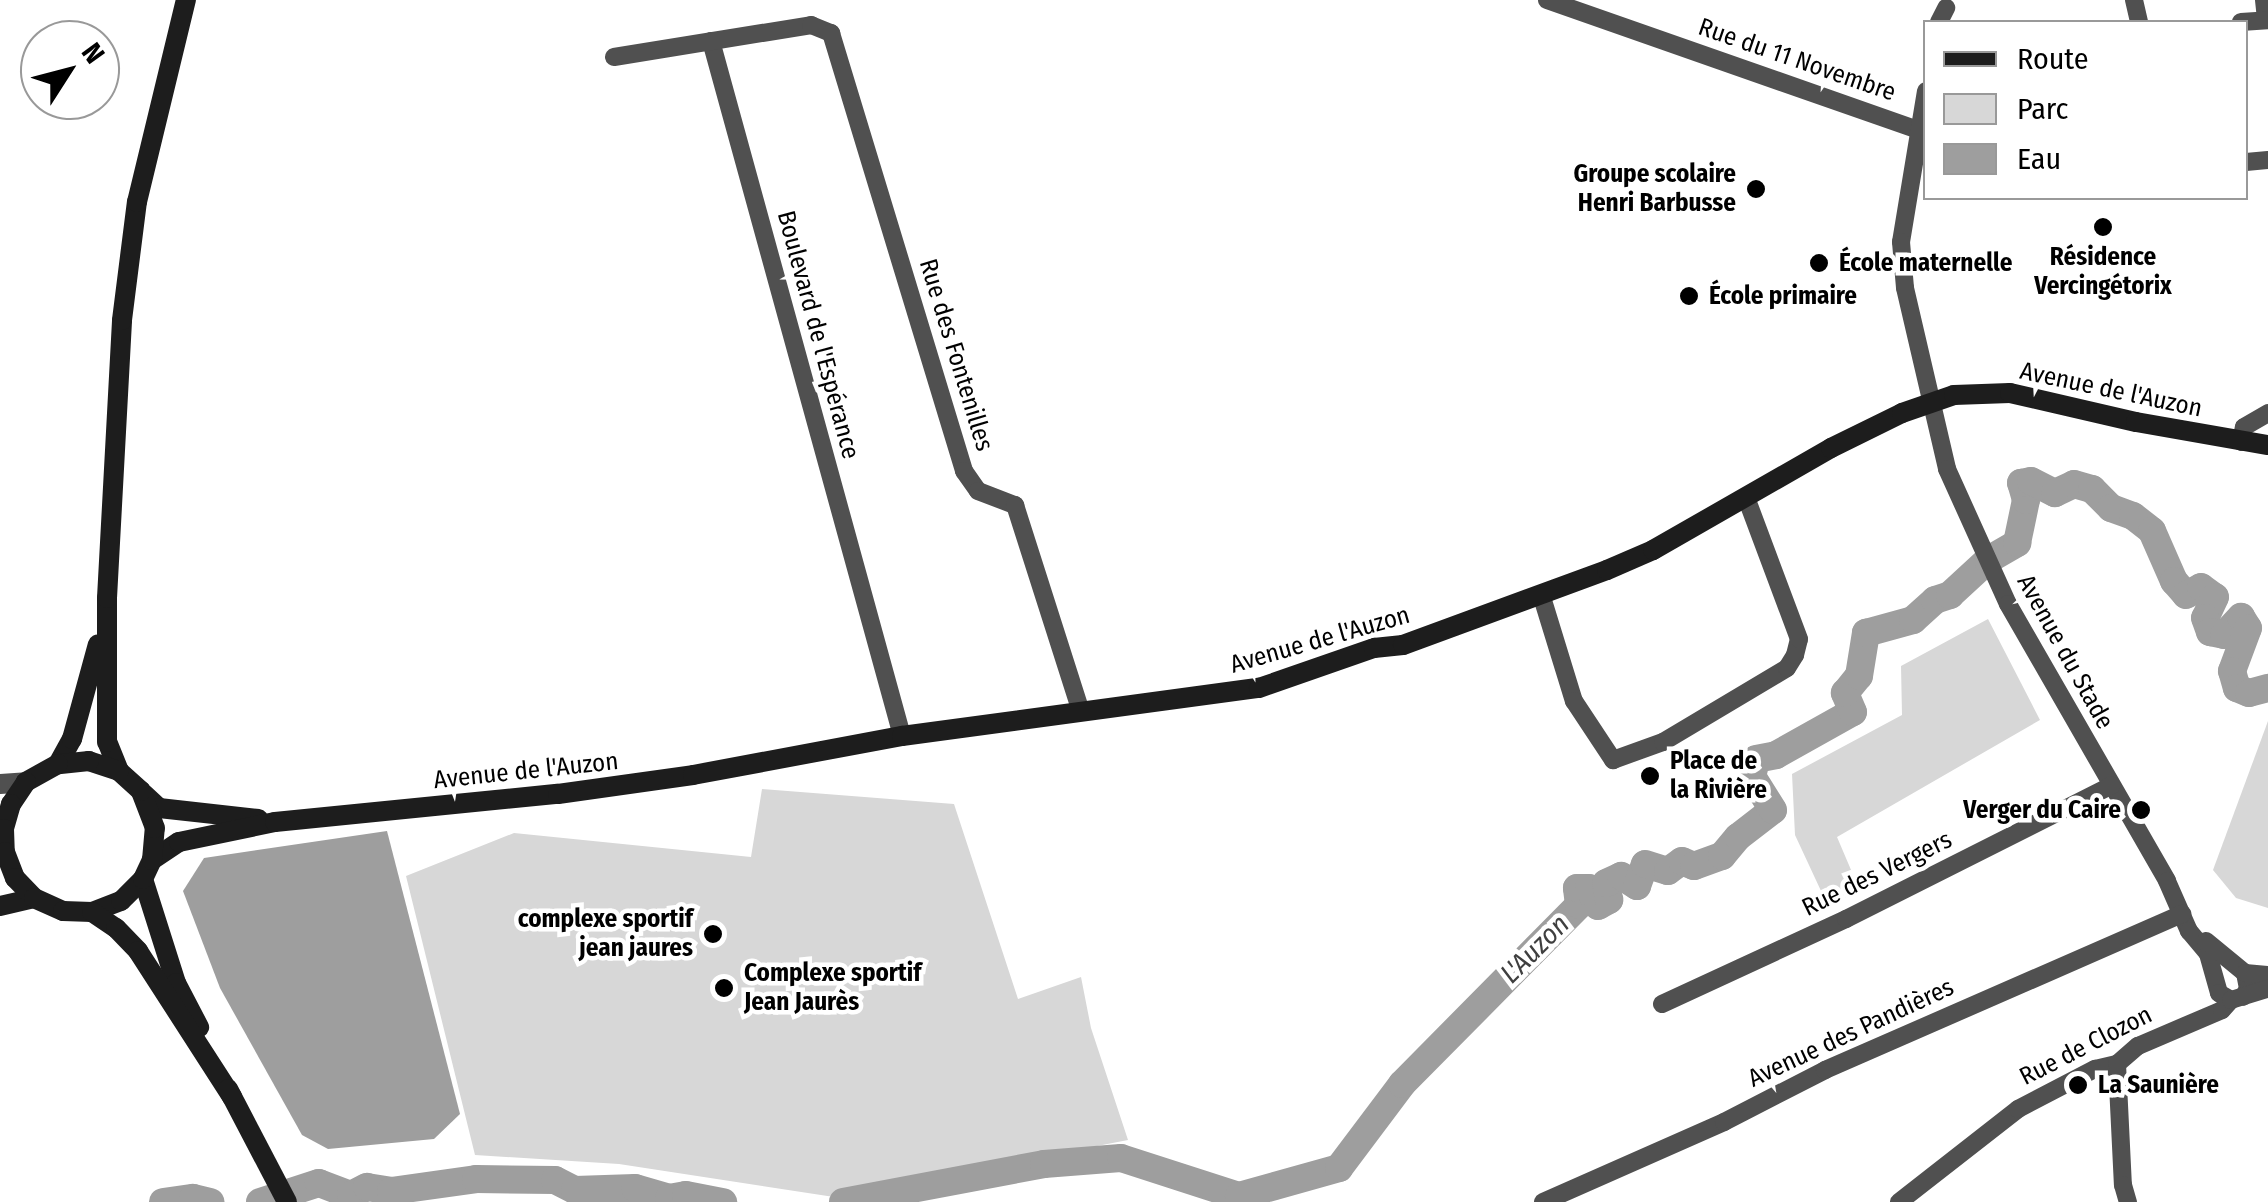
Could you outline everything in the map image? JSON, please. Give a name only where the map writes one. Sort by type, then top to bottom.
[{"type":"main road","points":[[186,0],[137,202],[114,426],[107,598],[107,742],[119,771],[160,808],[275,822]]},
{"type":"main road","name":"Avenue de l'Auzon","points":[[275,822],[616,786],[902,736],[1259,688],[1374,648],[1402,645],[1653,550],[1831,448],[1929,403],[1979,392],[2010,393],[2241,442],[2268,444]]},
{"type":"main road","points":[[58,764],[72,739],[93,672],[107,598]]},
{"type":"main road","points":[[119,771],[89,761],[58,764],[26,782],[11,804],[2,827],[2,856],[34,898],[63,911],[92,912],[121,901],[178,842],[275,822]]},
{"type":"main road","points":[[141,792],[155,828],[148,870],[176,984],[287,1202]]},
{"type":"main road","points":[[0,906],[34,898]]},
{"type":"main road","points":[[92,912],[116,928],[138,951],[232,1098]]},
{"type":"street","name":"Rue du 11 Novembre","points":[[1547,0],[1921,131]]},
{"type":"street","points":[[2264,0],[2267,20]]},
{"type":"street","name":"Rue des Fontenilles","points":[[711,41],[811,24],[822,27],[836,42],[964,470],[978,491],[1015,505],[1082,712]]},
{"type":"street","points":[[614,57],[711,41]]},
{"type":"street","name":"Boulevard de l'Espérance","points":[[711,41],[902,736]]},
{"type":"street","name":"Avenue du Stade","points":[[1921,131],[1901,242],[1905,288],[1929,403],[1951,480],[1999,586],[2189,931],[2208,954],[2216,983]]},
{"type":"street","points":[[2241,442],[2244,427],[2268,413]]},
{"type":"street","points":[[1541,594],[1574,701],[1613,760],[1663,742],[1786,668],[1795,655],[1799,639],[1746,497]]},
{"type":"street","points":[[0,784],[26,782]]},
{"type":"street","name":"Rue des Vergers","points":[[1662,1004],[2112,786]]},
{"type":"street","name":"Avenue du Stade","points":[[2182,914],[2217,953],[2241,970]]},
{"type":"street","name":"Avenue des Pandières","points":[[1543,1202],[1724,1122],[1842,1062],[2182,914]]},
{"type":"street","points":[[2206,1015],[2216,983],[2228,968],[2268,975]]},
{"type":"street","points":[[2216,983],[2237,999],[2248,989],[2241,970]]},
{"type":"street","name":"Rue de Clozon","points":[[1900,1202],[2018,1110],[2095,1069],[2117,1064],[2138,1046],[2237,999],[2268,989]]},
{"type":"street","points":[[2117,1064],[2124,1202]]},
{"type":"green space","points":[[1988,619],[2040,720],[1837,837],[1860,891],[1828,906],[1795,835],[1792,774],[1902,715],[1901,666]]},
{"type":"green space","points":[[2268,721],[2268,908],[2236,898],[2213,870]]},
{"type":"green space","name":"Complexe sportif Jean Jaurès","points":[[762,789],[954,804],[1018,999],[1081,977],[1091,1028],[1128,1140],[834,1197],[619,1164],[475,1155],[406,876],[514,833],[751,857]]},
{"type":"water","points":[[387,831],[460,1114],[434,1139],[328,1149],[302,1135],[220,988],[183,891],[204,858]]},
{"type":"waterway","name":"L'Auzon","points":[[843,1202],[1044,1164],[1121,1158],[1239,1196],[1339,1168],[1402,1084],[1579,905],[1577,888],[1589,888],[1598,906],[1609,900],[1606,883],[1621,876],[1637,886],[1645,864],[1668,871],[1682,861],[1694,866],[1722,856],[1738,837],[1773,810],[1752,777],[1756,759],[1776,755],[1853,712],[1845,693],[1859,676],[1866,633],[1913,620],[1935,600],[1950,595],[1988,560],[2017,543],[2026,500],[2021,483],[2031,481],[2055,493],[2074,484],[2092,489],[2111,508],[2133,516],[2152,531],[2174,581],[2186,595],[2201,587],[2215,597],[2205,618],[2210,632],[2224,635],[2241,617],[2248,628],[2232,671],[2237,688],[2249,693],[2268,688]]},
{"type":"waterway","name":"L'Auzon","points":[[260,1202],[319,1183],[351,1195],[367,1187],[391,1191],[476,1179],[555,1180],[575,1190],[635,1188],[669,1198],[686,1195],[723,1202]]},
{"type":"waterway","name":"L'Auzon","points":[[163,1202],[193,1198],[211,1202]]},
{"type":"place","name":"Groupe scolaire Henri Barbusse","points":[[1756,189]]},
{"type":"place","name":"Résidence Vercingétorix","points":[[2103,227]]},
{"type":"place","name":"École maternelle","points":[[1819,263]]},
{"type":"place","name":"École primaire","points":[[1689,296]]},
{"type":"place","name":"Place de la Rivière","points":[[1650,776]]},
{"type":"place","name":"Verger du Caire","points":[[2141,810]]},
{"type":"place","name":"complexe sportif jean jaures","points":[[713,934]]},
{"type":"place","name":"Complexe sportif Jean Jaurès","points":[[724,988]]},
{"type":"place","name":"La Saunière","points":[[2078,1085]]}]
